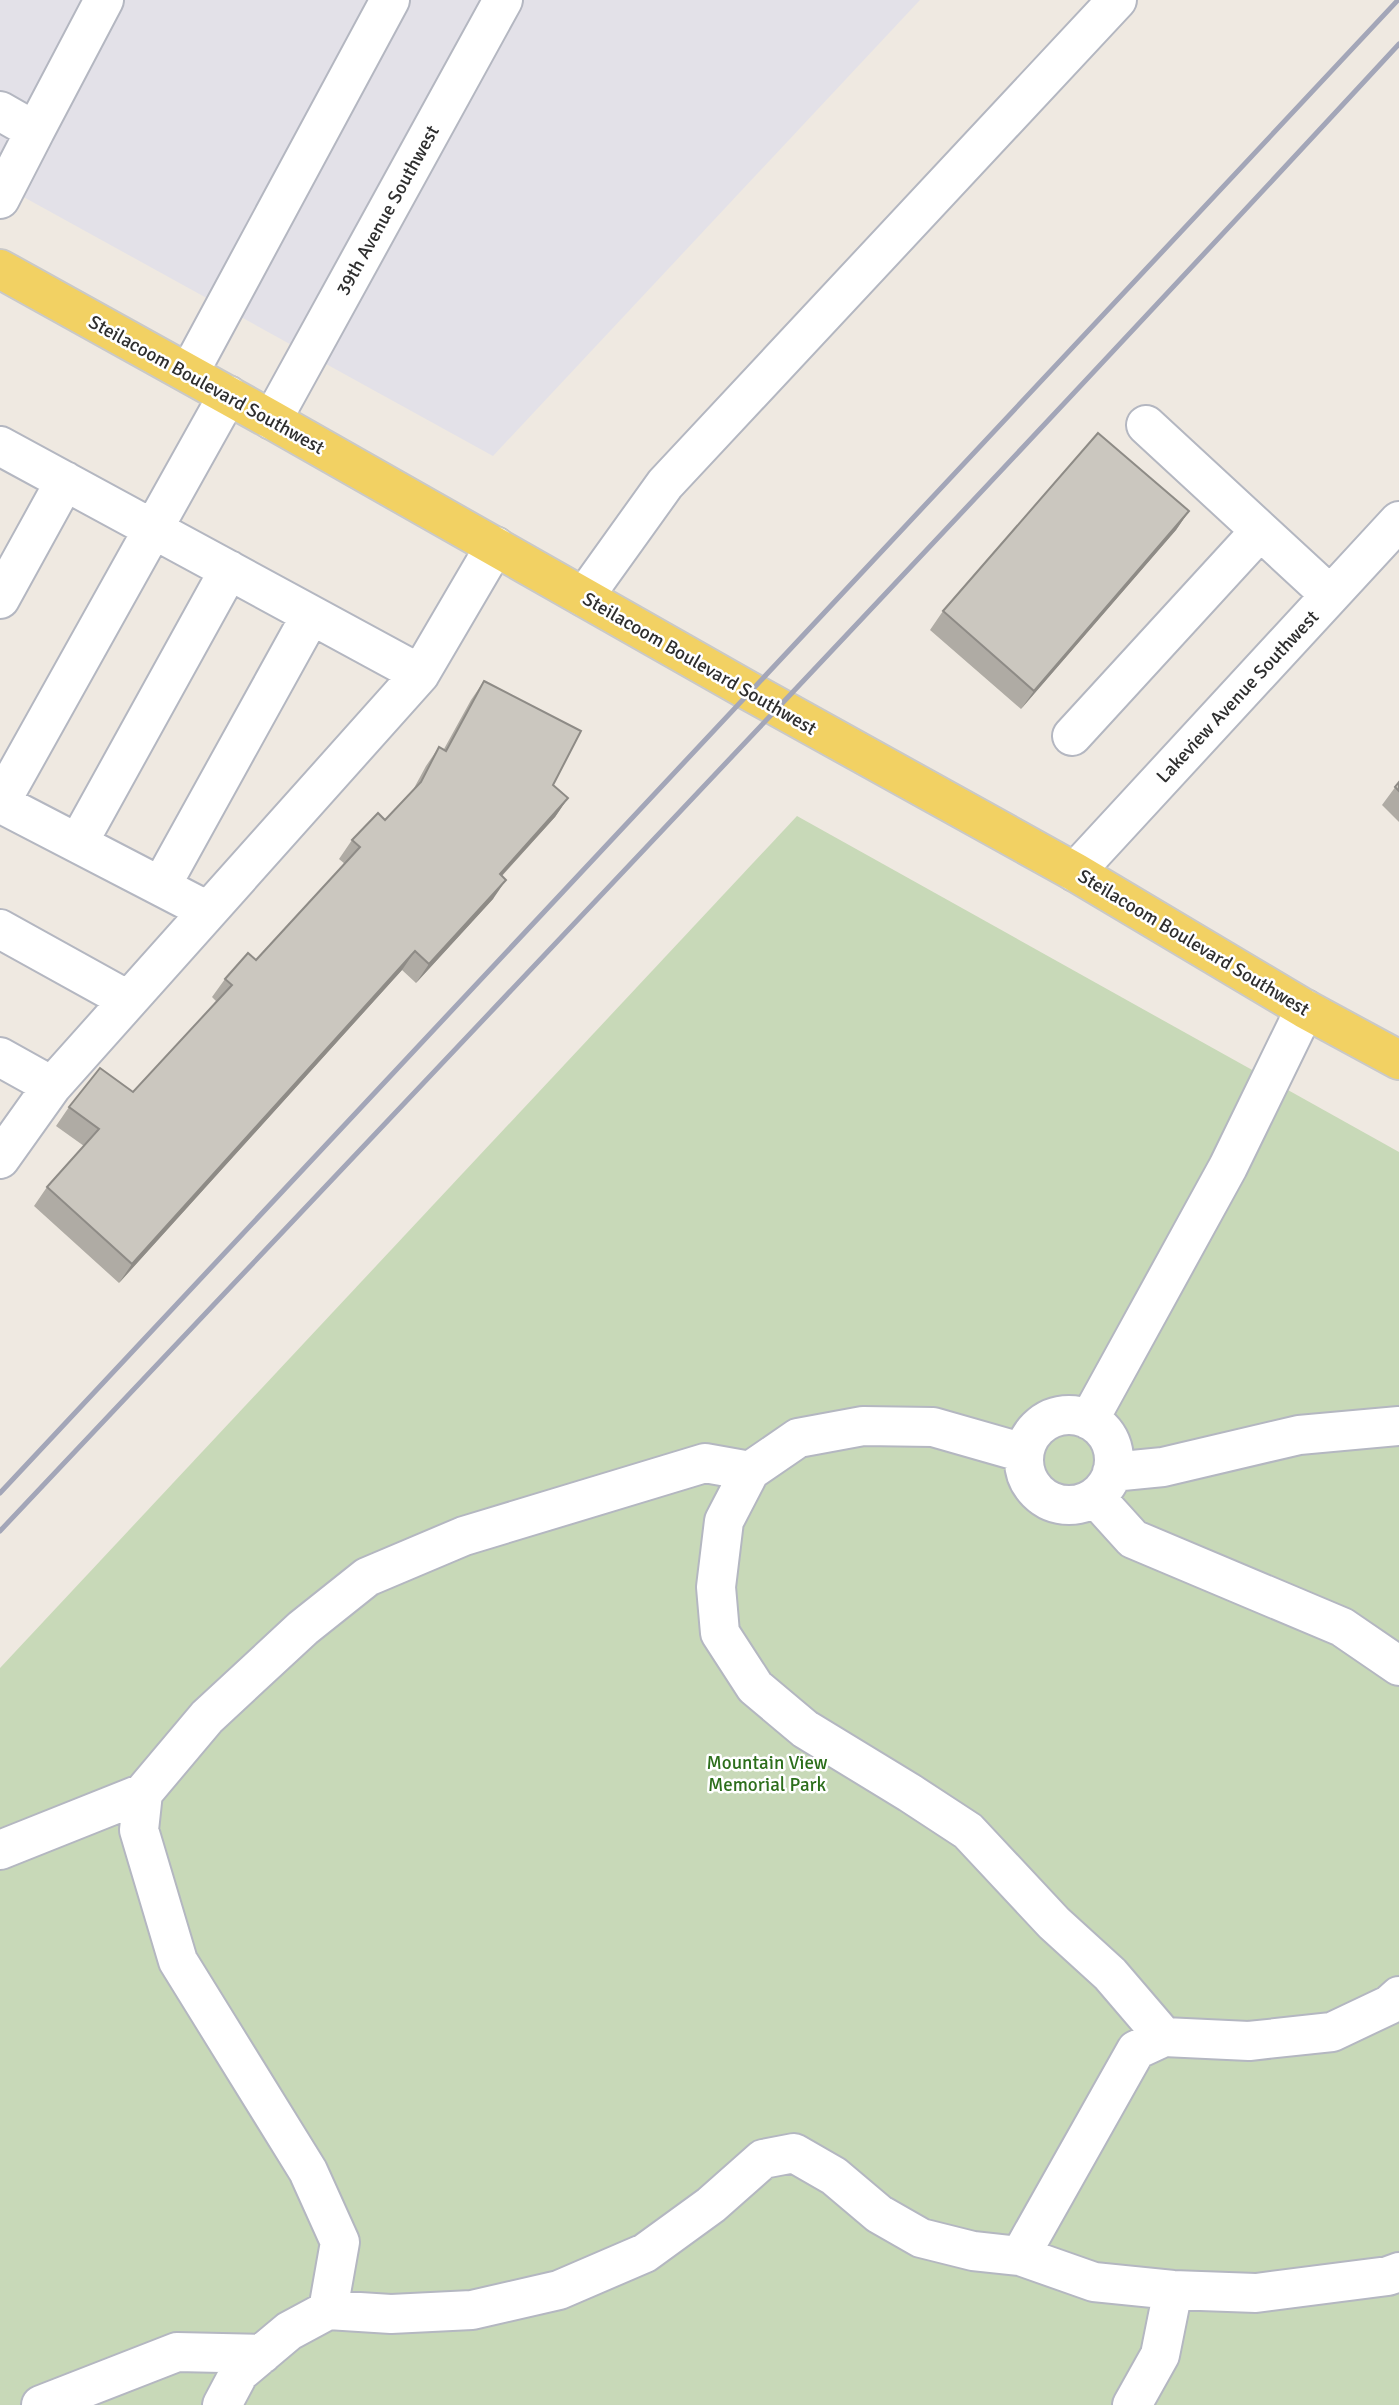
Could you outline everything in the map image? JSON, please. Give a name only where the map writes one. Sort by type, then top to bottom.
[{"type":"main road","name":"Steilacoom Boulevard Southwest","points":[[0,269],[1075,872],[1305,1009],[1399,1060]]},
{"type":"street","points":[[0,199],[104,0]]},
{"type":"street","name":"39th Avenue Southwest","points":[[272,420],[503,0]]},
{"type":"street","points":[[584,597],[665,484],[1117,0]]},
{"type":"street","points":[[189,373],[377,4]]},
{"type":"street","points":[[0,111],[35,131]]},
{"type":"street","points":[[208,911],[0,803],[228,396]]},
{"type":"street","points":[[1146,425],[1329,595]]},
{"type":"street","points":[[0,446],[420,674]]},
{"type":"street","points":[[0,599],[65,481]]},
{"type":"street","name":"Lakeview Avenue Southwest","points":[[1075,872],[1399,521]]},
{"type":"street","points":[[1072,736],[1260,531]]},
{"type":"street","points":[[0,1159],[52,1086],[420,674],[495,546]]},
{"type":"street","points":[[78,844],[229,570]]},
{"type":"street","points":[[161,886],[311,615]]},
{"type":"street","points":[[0,929],[128,1000]]},
{"type":"street","points":[[1089,1419],[1228,1167],[1305,1009]]},
{"type":"street","points":[[0,1057],[52,1086]]},
{"type":"street","points":[[1399,1426],[1299,1435],[1163,1467],[1104,1485],[1081,1503],[1065,1504],[1047,1499],[1035,1489],[1027,1475],[1024,1453],[1029,1438],[1044,1422],[1058,1416],[1074,1415],[1089,1419],[1102,1429],[1111,1442],[1114,1457],[1104,1485],[1133,1539],[1342,1628],[1399,1666]]},
{"type":"street","points":[[1024,1453],[933,1427],[863,1426],[798,1438],[750,1471],[724,1521],[716,1587],[720,1633],[755,1687],[805,1729],[968,1831],[1054,1923],[1110,1974],[1164,2037]]},
{"type":"street","points":[[0,1850],[143,1793],[207,1717],[303,1629],[367,1577],[464,1535],[705,1463],[750,1471]]},
{"type":"street","points":[[143,1793],[139,1829],[178,1961],[308,2171],[340,2242],[328,2310]]},
{"type":"street","points":[[1020,2256],[1136,2050],[1164,2037],[1249,2041],[1332,2032],[1389,2006],[1399,1996]]},
{"type":"street","points":[[222,2405],[239,2374],[289,2331],[328,2310],[391,2314],[472,2310],[559,2290],[645,2253],[711,2205],[763,2159],[794,2153],[834,2176],[879,2214],[921,2238],[973,2251],[1020,2256],[1094,2282],[1173,2290],[1256,2293],[1388,2276],[1399,2272]]},
{"type":"street","points":[[1132,2405],[1160,2355],[1173,2290]]},
{"type":"street","points":[[41,2405],[177,2352],[262,2354]]},
{"type":"shaded area","points":[[0,0],[920,0],[493,456],[0,184]]},
{"type":"green space","name":"Mountain View Memorial Park","points":[[797,816],[1399,1152],[1399,2405],[0,2405],[0,1668]]},
{"type":"building","points":[[1098,433],[1189,511],[1034,691],[943,611]]},
{"type":"building","points":[[484,681],[581,731],[553,785],[568,798],[500,874],[506,880],[429,964],[415,951],[132,1264],[47,1187],[99,1129],[69,1107],[100,1068],[133,1092],[232,985],[225,979],[248,953],[256,960],[360,847],[352,840],[378,813],[385,820],[421,782],[439,747],[446,751]]},
{"type":"railway","points":[[0,1493],[1398,0]]},
{"type":"railway","points":[[0,1531],[876,603],[1399,44]]}]
